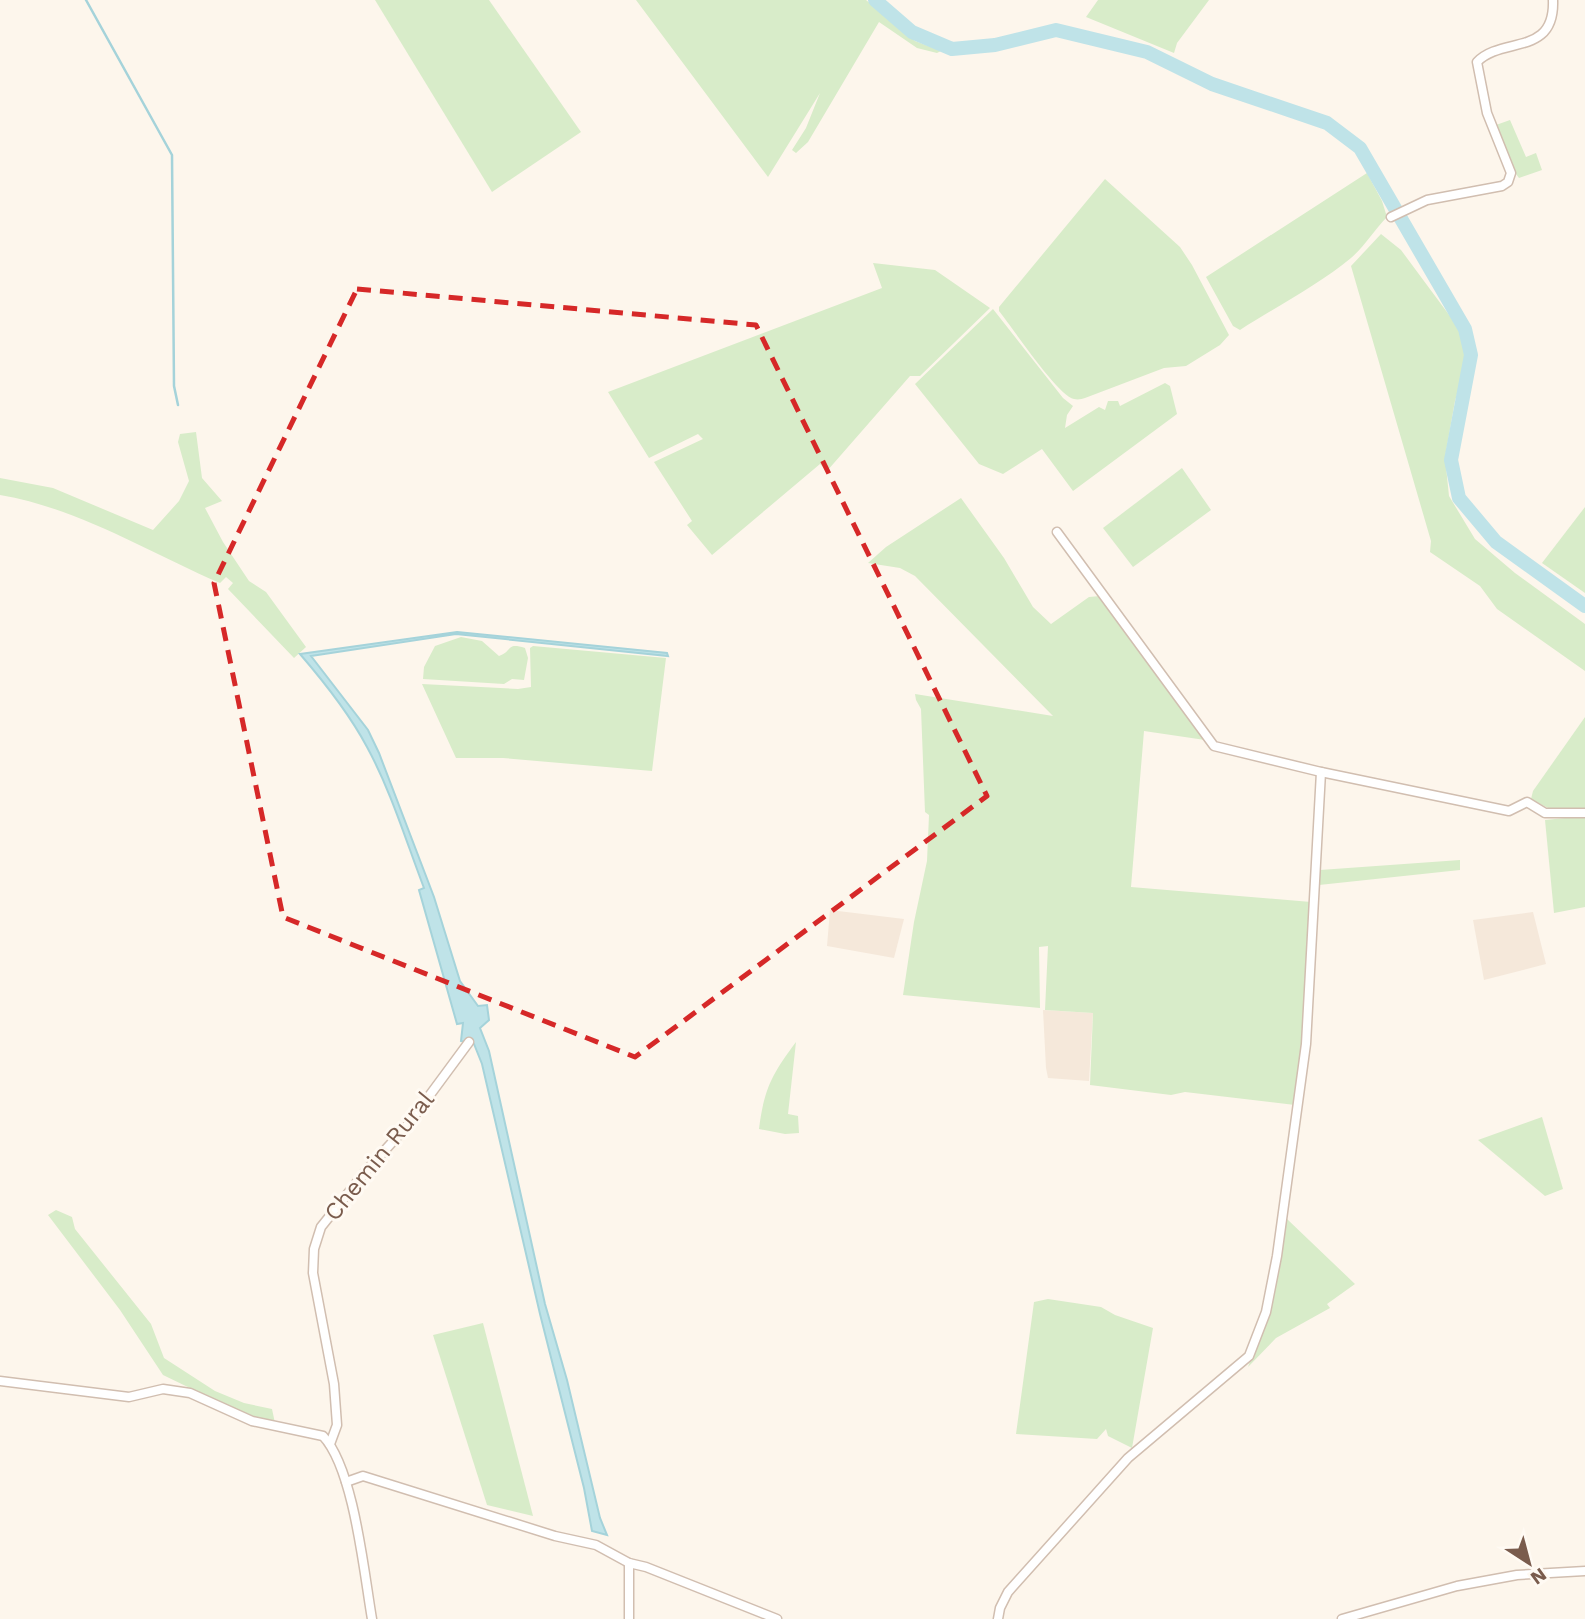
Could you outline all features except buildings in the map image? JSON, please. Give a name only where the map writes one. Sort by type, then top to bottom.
[{"type":"street","points":[[1391,217],[1407,207],[1427,200],[1502,186],[1508,182],[1511,173],[1487,113],[1477,62],[1523,44],[1545,31],[1554,11],[1553,0]]},
{"type":"street","points":[[1056,532],[1214,746],[1321,772],[1509,811],[1527,802],[1545,813],[1585,813]]},
{"type":"street","points":[[998,1619],[1000,1608],[1009,1592],[1128,1458],[1249,1356],[1266,1312],[1277,1256],[1306,1044],[1321,772]]},
{"type":"street","name":"Chemin Rural","points":[[330,1444],[337,1425],[332,1372],[313,1273],[317,1238],[321,1227],[365,1172],[407,1126],[468,1042]]},
{"type":"street","points":[[0,1381],[129,1397],[163,1390],[190,1393],[252,1421],[323,1436],[330,1444],[353,1506],[372,1619]]},
{"type":"street","points":[[346,1482],[363,1476],[555,1536],[596,1545],[629,1563],[646,1567],[777,1619]]},
{"type":"street","points":[[629,1563],[629,1619]]},
{"type":"street","points":[[1342,1619],[1457,1586],[1517,1575],[1585,1572]]},
{"type":"highlighted area","points":[[357,289],[756,325],[987,796],[635,1057],[283,917],[214,583]]},
{"type":"shaded area","points":[[830,910],[904,919],[894,958],[827,946]]},
{"type":"shaded area","points":[[1533,912],[1546,964],[1484,980],[1473,920]]},
{"type":"shaded area","points":[[1043,1010],[1093,1013],[1089,1081],[1048,1078]]},
{"type":"green space","points":[[375,0],[489,0],[581,132],[492,192]]},
{"type":"green space","points":[[636,0],[866,0],[915,41],[941,51],[937,53],[917,48],[879,22],[808,142],[796,153],[792,150],[806,128],[820,93],[768,177]]},
{"type":"green space","points":[[1098,0],[1209,0],[1177,43],[1174,53],[1086,17]]},
{"type":"green space","points":[[1510,120],[1526,157],[1536,153],[1542,170],[1519,178],[1516,174],[1496,125]]},
{"type":"green space","points":[[1367,173],[1387,217],[1361,248],[1325,277],[1240,330],[1233,326],[1206,277]]},
{"type":"green space","points":[[1105,179],[1180,247],[1229,335],[1220,345],[1186,366],[1164,368],[1085,398],[1075,399],[1067,395],[1047,374],[999,311],[999,307]]},
{"type":"green space","points":[[1381,234],[1401,250],[1461,331],[1467,361],[1455,401],[1445,457],[1449,496],[1475,539],[1515,573],[1585,624],[1585,671],[1497,609],[1480,586],[1430,552],[1431,541],[1351,266]]},
{"type":"green space","points":[[873,263],[935,270],[990,308],[920,376],[910,376],[827,471],[820,464],[712,555],[687,525],[692,521],[654,462],[703,439],[698,434],[649,458],[608,392],[882,288]]},
{"type":"green space","points":[[993,309],[1063,398],[1073,406],[1067,415],[1065,428],[1099,407],[1105,410],[1108,401],[1118,401],[1120,406],[1165,383],[1170,386],[1177,414],[1073,491],[1042,449],[1003,474],[979,464],[915,384]]},
{"type":"green space","points":[[196,432],[202,478],[222,501],[205,508],[223,542],[249,581],[266,592],[306,647],[294,658],[228,589],[233,583],[226,577],[220,583],[85,520],[29,501],[0,495],[0,478],[53,488],[153,530],[179,501],[189,481],[178,442],[180,434]]},
{"type":"green space","points":[[1182,468],[1211,510],[1133,567],[1103,528]]},
{"type":"green space","points":[[961,498],[1004,558],[1033,607],[1051,624],[1089,597],[1100,596],[1205,740],[1144,731],[1131,887],[1311,902],[1295,1105],[1185,1092],[1171,1095],[1090,1085],[1093,1013],[1045,1010],[1048,946],[1039,947],[1040,1008],[903,995],[927,861],[929,815],[925,812],[921,709],[915,694],[1053,716],[915,576],[900,568],[868,563],[886,547]]},
{"type":"green space","points":[[1585,507],[1585,593],[1542,563]]},
{"type":"green space","points":[[461,637],[482,641],[499,656],[512,647],[525,648],[528,658],[524,680],[512,679],[504,684],[423,679],[424,667],[435,646]]},
{"type":"green space","points":[[533,646],[666,658],[652,771],[503,758],[456,758],[422,684],[518,689],[531,687],[530,648]]},
{"type":"green space","points":[[1585,717],[1585,810],[1550,809],[1531,799],[1533,791]]},
{"type":"green space","points":[[1585,816],[1585,907],[1554,913],[1545,820]]},
{"type":"green space","points":[[1460,860],[1460,870],[1319,885],[1320,870]]},
{"type":"green space","points":[[796,1042],[788,1114],[798,1116],[799,1133],[785,1134],[759,1129],[770,1082]]},
{"type":"green space","points":[[1542,1117],[1563,1189],[1545,1196],[1478,1140]]},
{"type":"green space","points":[[56,1210],[72,1217],[75,1229],[151,1324],[164,1358],[215,1391],[244,1403],[272,1409],[275,1423],[250,1417],[163,1375],[120,1310],[48,1215]]},
{"type":"green space","points":[[1287,1219],[1355,1284],[1327,1304],[1330,1308],[1276,1338],[1248,1367],[1270,1307]]},
{"type":"green space","points":[[1048,1299],[1101,1307],[1115,1315],[1153,1328],[1132,1448],[1108,1436],[1106,1429],[1097,1439],[1016,1434],[1034,1302]]},
{"type":"green space","points":[[483,1323],[533,1516],[487,1505],[433,1335]]},
{"type":"water","points":[[457,632],[667,653],[668,656],[456,634],[311,656],[368,730],[434,897],[460,981],[478,1006],[487,1005],[489,1020],[480,1028],[489,1051],[545,1304],[567,1380],[600,1518],[607,1535],[592,1531],[482,1064],[474,1044],[461,1041],[463,1023],[457,1024],[419,890],[424,888],[391,799],[367,747],[336,699],[300,654]]},
{"type":"waterway","points":[[86,0],[172,155],[174,386],[178,405]]},
{"type":"waterway","points":[[875,0],[912,32],[952,49],[995,45],[1056,30],[1147,52],[1212,84],[1327,123],[1360,148],[1465,329],[1471,355],[1451,460],[1459,498],[1496,542],[1585,606]]}]
